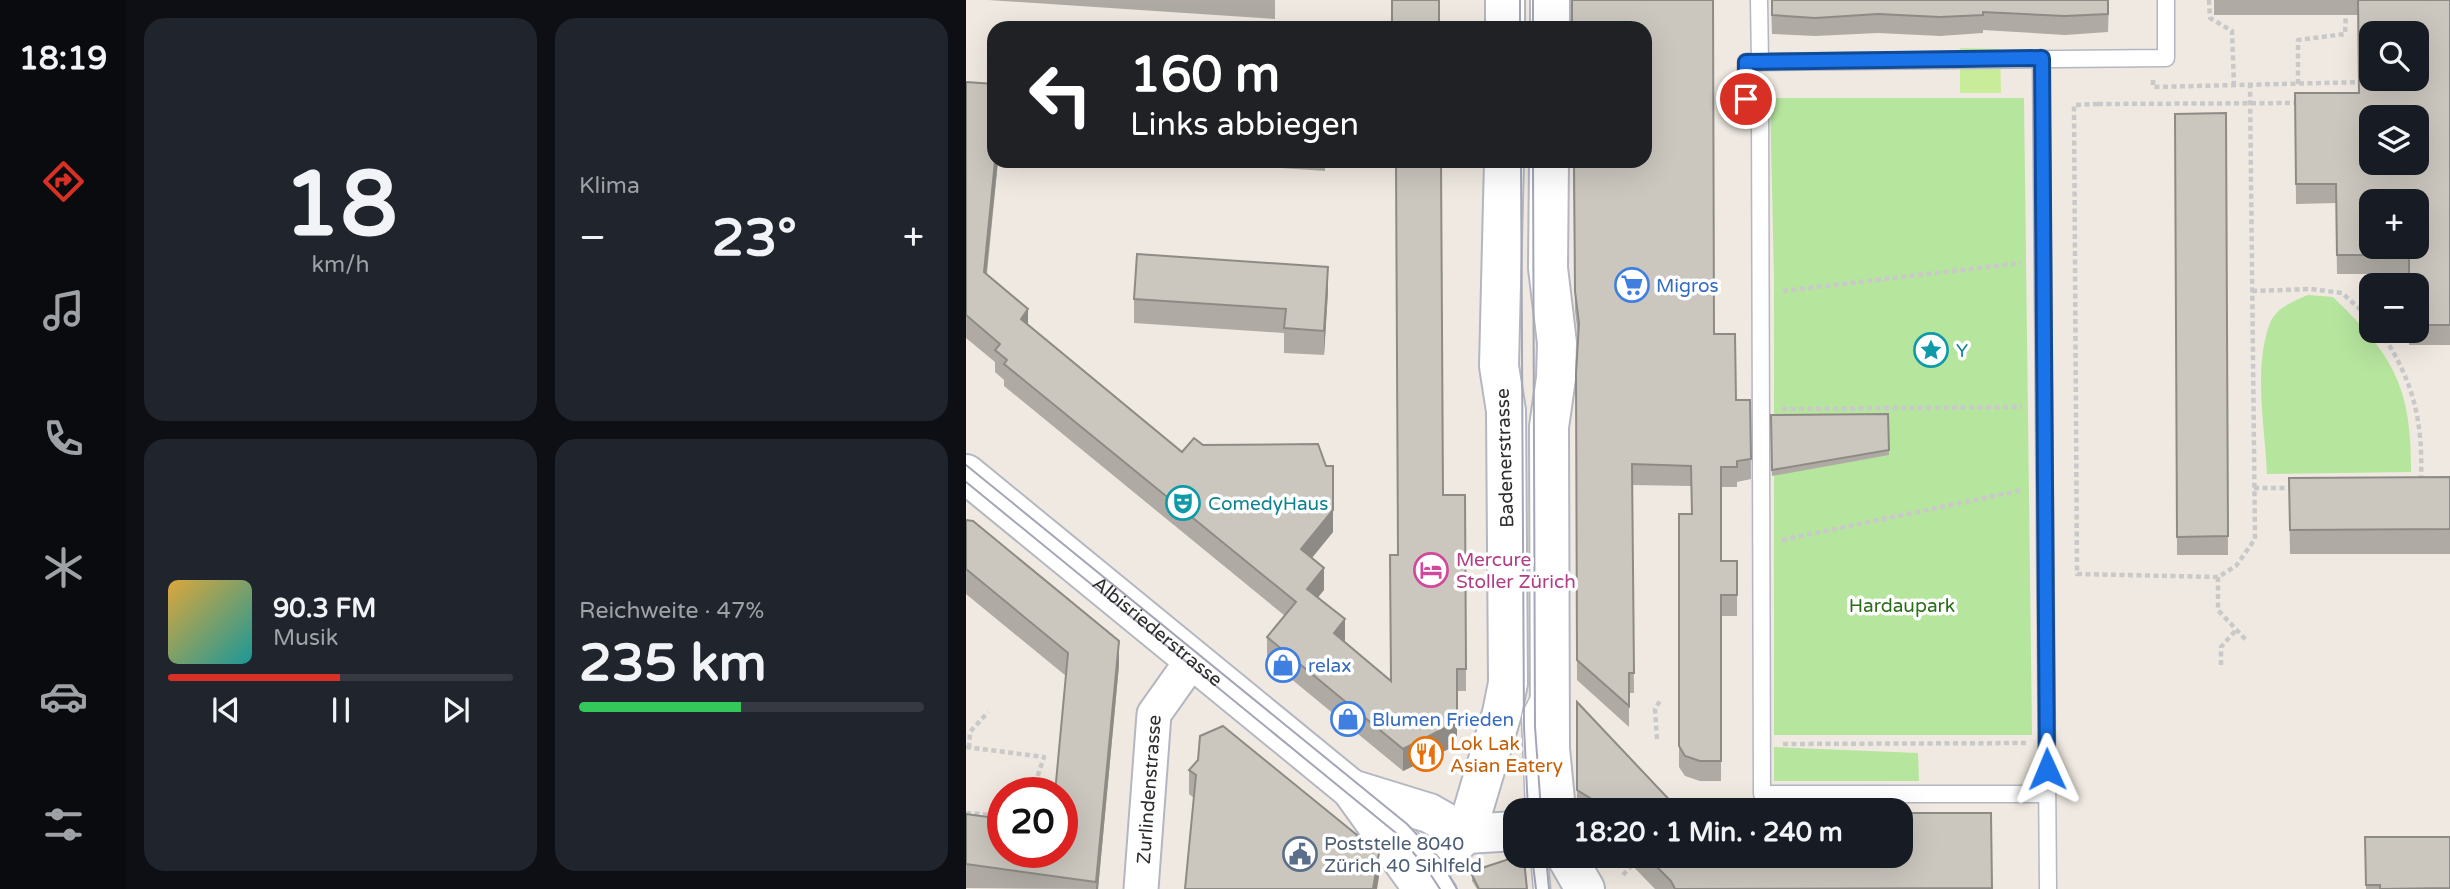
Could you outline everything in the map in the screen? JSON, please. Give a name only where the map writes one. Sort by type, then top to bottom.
[{"type":"street","points":[[1504,0],[1505,21]]},
{"type":"street","points":[[1550,0],[1550,21]]},
{"type":"street","name":"Badenerstrasse","points":[[1466,834],[1503,713],[1507,683],[1506,411],[1499,366],[1504,168]]},
{"type":"street","points":[[1549,168],[1548,268],[1557,343],[1549,427],[1550,749],[1555,798]]},
{"type":"street","name":"Albisriederstrasse","points":[[966,474],[1351,789],[1430,882]]},
{"type":"street","name":"Zurlindenstrasse","points":[[1141,889],[1154,714],[1193,659]]},
{"type":"street","name":"Albisriederstrasse","points":[[1351,789],[1429,813],[1466,834]]},
{"type":"street","points":[[1430,882],[1466,834],[1503,832]]},
{"type":"street","points":[[1573,868],[1585,889]]},
{"type":"lane","points":[[1759,0],[1760,62]]},
{"type":"lane","points":[[2047,794],[1762,794],[1760,99],[1746,99],[1746,62],[2166,58],[2166,0]]},
{"type":"lane","points":[[2042,58],[2048,889]]},
{"type":"lane","points":[[1533,798],[1530,716],[1550,678]]},
{"type":"lane","points":[[1507,683],[1530,716]]},
{"type":"lane","points":[[1540,868],[1542,889]]},
{"type":"path","points":[[2209,0],[2210,18],[2232,31],[2234,85]]},
{"type":"path","points":[[2298,84],[2298,40],[2345,34],[2346,9]]},
{"type":"path","points":[[2152,58],[2153,87],[2369,82],[2372,92]]},
{"type":"path","points":[[2250,85],[2252,290],[2254,488],[2255,539],[2236,566],[2218,577],[2077,574],[2074,105],[2098,104],[2304,103]]},
{"type":"path","points":[[1760,294],[2043,260],[2074,259]]},
{"type":"path","points":[[2252,290],[2311,289],[2342,293],[2359,308]]},
{"type":"path","points":[[2388,343],[2398,358],[2414,396],[2422,447],[2421,486]]},
{"type":"path","points":[[1759,409],[2044,406]]},
{"type":"path","points":[[1760,545],[2045,486]]},
{"type":"path","points":[[2254,488],[2309,488]]},
{"type":"path","points":[[2218,577],[2218,610],[2246,640]]},
{"type":"path","points":[[2221,665],[2221,647],[2236,629]]},
{"type":"path","points":[[1657,739],[1655,709],[1661,699]]},
{"type":"path","points":[[988,712],[970,732],[967,747],[1044,757],[1037,777]]},
{"type":"path","points":[[1761,744],[2046,743]]},
{"type":"path","points":[[966,813],[987,815]]},
{"type":"path","points":[[1623,875],[1629,868]]},
{"type":"green space","points":[[1960,48],[2000,49],[2001,93],[1960,93]]},
{"type":"green space","name":"Hardaupark","points":[[1770,98],[2024,98],[2032,735],[1774,735],[1774,278]]},
{"type":"green space","points":[[2308,295],[2333,297],[2359,324],[2359,343],[2375,343],[2395,374],[2403,395],[2408,417],[2411,472],[2267,474],[2262,359],[2270,323],[2286,305]]},
{"type":"green space","points":[[1774,747],[1918,753],[1919,781],[1774,781]]},
{"type":"building","points":[[1392,0],[1439,0],[1439,21],[1392,21]]},
{"type":"building","points":[[1572,0],[1713,0],[1714,334],[1735,334],[1736,400],[1750,400],[1751,459],[1737,461],[1737,467],[1721,467],[1721,561],[1737,561],[1737,595],[1721,595],[1721,761],[1700,761],[1685,756],[1679,746],[1679,514],[1692,514],[1691,466],[1632,464],[1634,673],[1629,673],[1629,706],[1577,660],[1576,374],[1579,323],[1575,291],[1574,168],[1652,168],[1652,21],[1572,21]]},
{"type":"building","points":[[1772,0],[2108,0],[2108,14],[2065,16],[1983,12],[1983,15],[1940,17],[1878,14],[1815,18],[1772,15]]},
{"type":"building","points":[[2358,0],[2450,0],[2450,325],[2429,325],[2429,273],[2409,273],[2409,259],[2429,259],[2429,189],[2359,189],[2359,255],[2337,255],[2336,184],[2296,184],[2295,93],[2359,93]]},
{"type":"building","points":[[966,82],[987,84],[987,168],[994,168],[984,272],[1028,309],[1021,319],[1182,452],[1194,438],[1203,445],[1318,444],[1326,466],[1333,466],[1333,510],[1301,549],[1324,568],[1307,589],[1345,619],[1334,633],[1391,681],[1390,555],[1398,555],[1396,168],[1441,168],[1443,495],[1465,495],[1466,669],[1457,669],[1457,722],[1403,749],[1267,637],[1296,602],[1004,364],[1007,360],[995,350],[1000,344],[966,315]]},
{"type":"building","points":[[2226,113],[2228,536],[2177,537],[2175,114]]},
{"type":"building","points":[[1137,254],[1328,267],[1324,331],[1284,328],[1286,309],[1134,299]]},
{"type":"building","points":[[1888,414],[1889,450],[1772,470],[1771,415]]},
{"type":"building","points":[[2450,477],[2450,529],[2290,530],[2289,478]]},
{"type":"building","points":[[966,520],[973,521],[1119,641],[1096,882],[995,868],[1078,868],[1078,777],[1056,777],[1068,653],[966,569]]},
{"type":"building","points":[[1577,702],[1668,798],[1590,798],[1577,790]]},
{"type":"building","points":[[1223,726],[1379,853],[1373,889],[1185,889],[1196,775],[1189,770],[1198,760],[1200,736]]},
{"type":"building","points":[[1913,813],[1991,813],[1992,888],[1675,889],[1658,868],[1913,868]]},
{"type":"building","points":[[966,814],[987,817],[987,867],[966,864]]},
{"type":"building","points":[[2365,837],[2450,837],[2450,888],[2380,889],[2380,885],[2366,885]]},
{"type":"building","points":[[1503,861],[1503,868],[1525,868],[1527,889],[1479,889],[1472,875],[1482,868]]},
{"type":"tram line","points":[[1520,0],[1520,21]]},
{"type":"tram line","points":[[1533,0],[1533,21]]},
{"type":"tram line","points":[[1521,168],[1524,727],[1527,798]]},
{"type":"tram line","points":[[1533,168],[1535,727],[1540,798]]},
{"type":"tram line","points":[[966,465],[1407,824],[1439,858],[1457,889]]},
{"type":"tram line","points":[[966,482],[1396,833],[1425,866],[1440,889]]},
{"type":"tram line","points":[[1533,868],[1536,889]]},
{"type":"tram line","points":[[1547,868],[1549,889]]},
{"type":"place","name":"Migros","points":[[1632,285]]},
{"type":"place","name":"Y","points":[[1931,350]]},
{"type":"place","name":"ComedyHaus","points":[[1183,503]]},
{"type":"place","name":"Mercure Stoller Zürich","points":[[1431,570]]},
{"type":"place","name":"relax","points":[[1283,665]]},
{"type":"place","name":"Blumen Frieden","points":[[1348,719]]},
{"type":"place","name":"Lok Lak Asian Eatery","points":[[1426,754]]},
{"type":"place","name":"Poststelle 8040 Zürich 40 Sihlfeld","points":[[1300,854]]},
{"type":"route","points":[[1746,99],[1746,62],[2042,58],[2047,769]]}]
